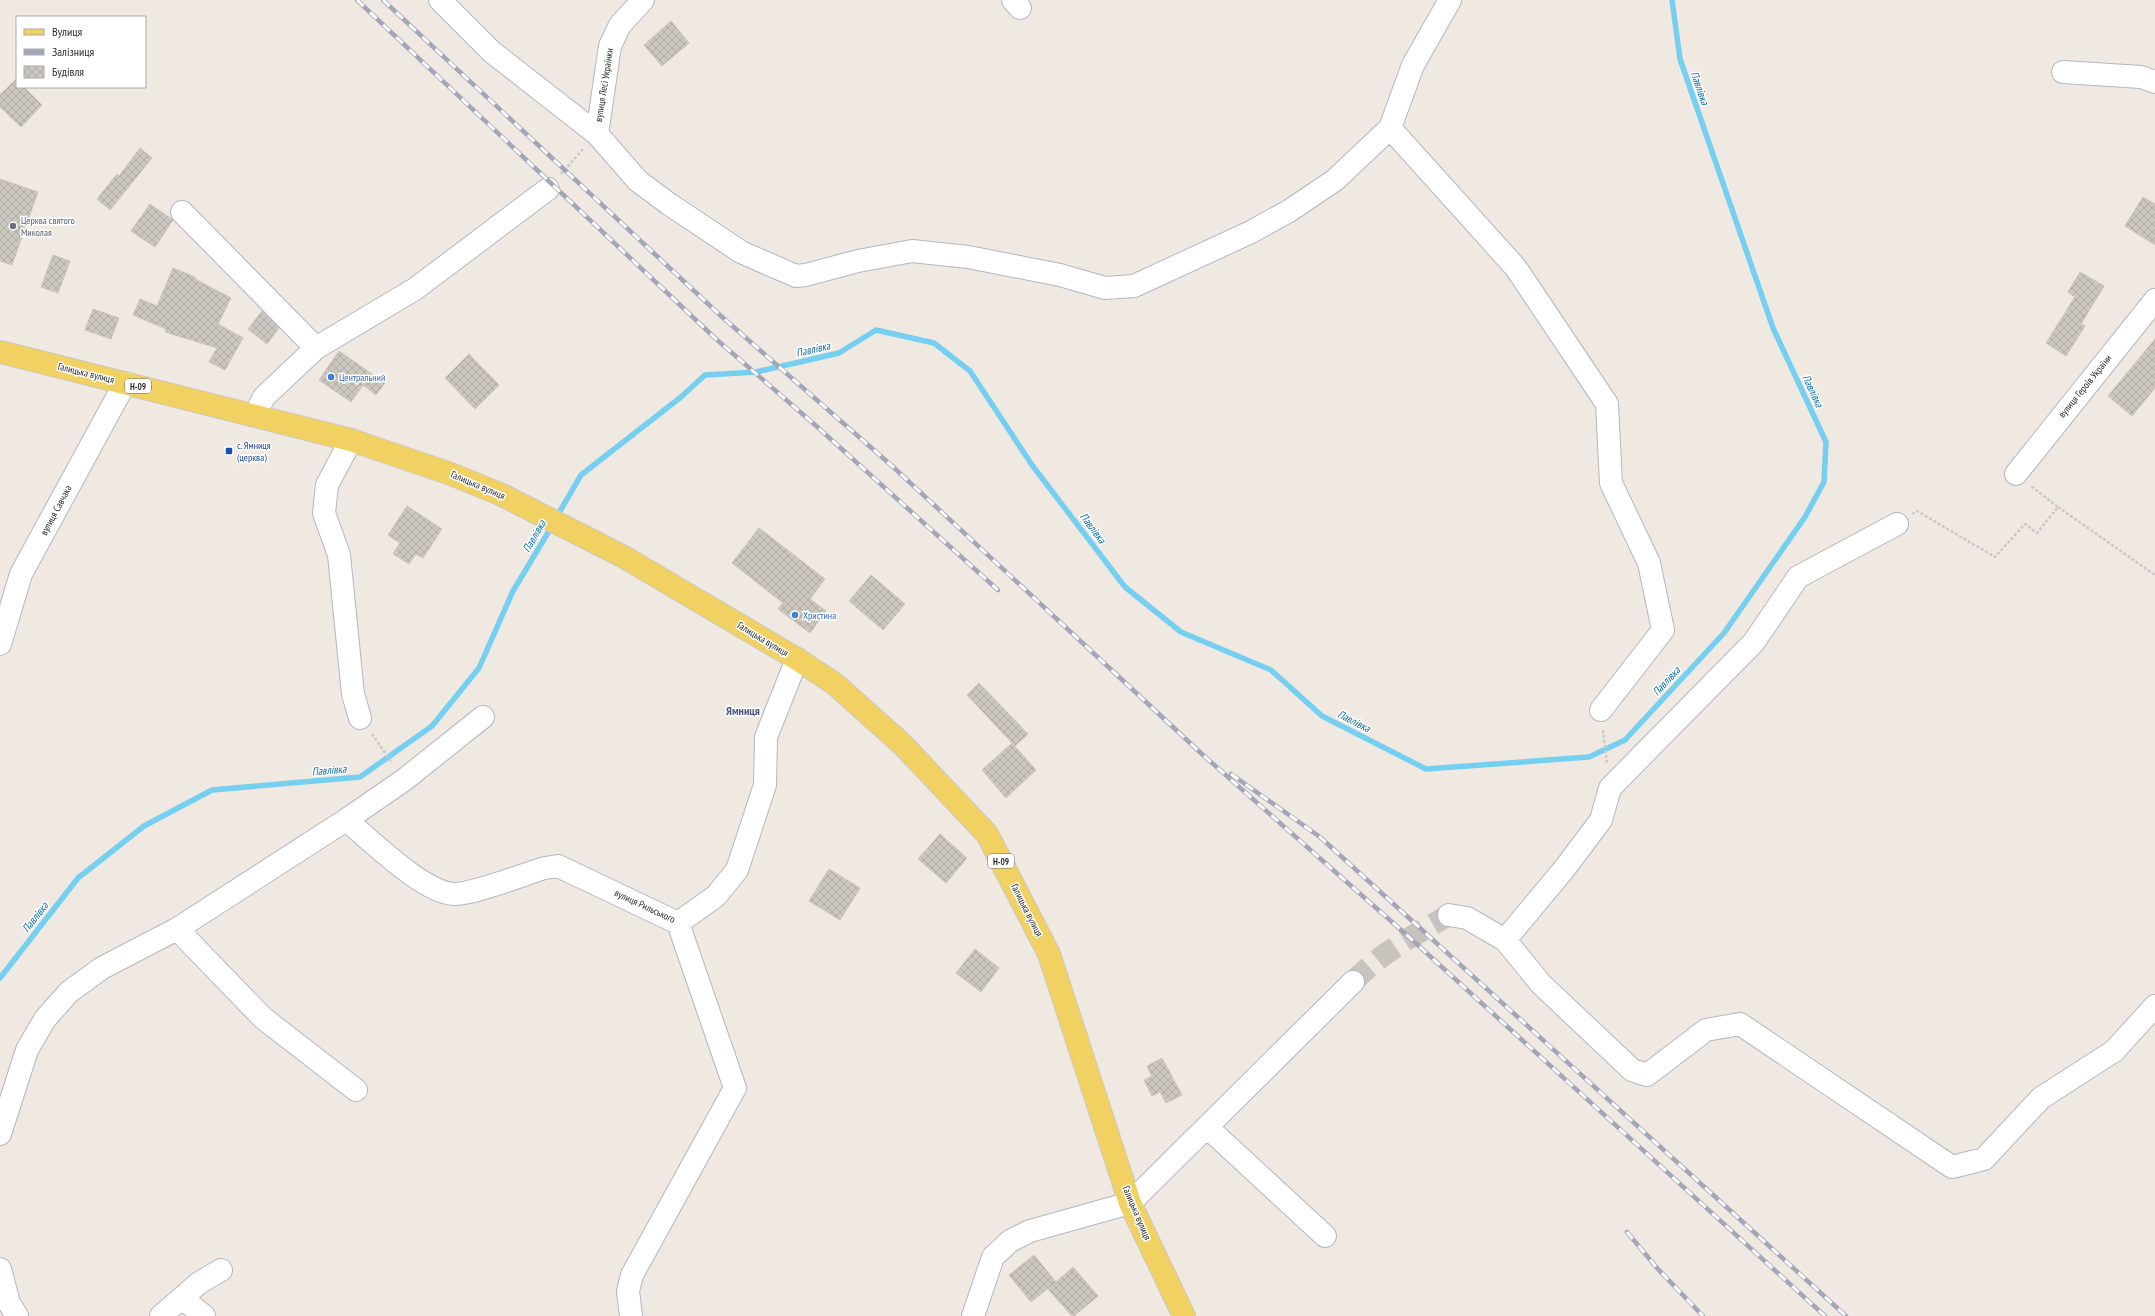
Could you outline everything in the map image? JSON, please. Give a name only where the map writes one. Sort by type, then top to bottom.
[{"type":"main road","name":"Галицька вулиця","points":[[0,352],[351,440],[452,474],[500,494],[624,557],[797,659],[835,684],[903,745],[987,834],[1049,954],[1130,1203],[1184,1316]]},
{"type":"street","points":[[440,0],[492,52],[596,134],[638,181],[669,204],[741,252],[796,276],[806,275],[858,261],[912,251],[968,257],[1060,275],[1105,288],[1134,286],[1251,232],[1283,215],[1335,180],[1390,128],[1413,65],[1450,0]]},
{"type":"street","name":"вулиця Лесі Українки","points":[[596,134],[610,46],[620,25],[643,0]]},
{"type":"street","points":[[2063,72],[2141,77],[2155,82]]},
{"type":"street","points":[[1390,128],[1516,268],[1608,404],[1611,483],[1650,563],[1664,630],[1601,716]]},
{"type":"street","points":[[255,415],[264,397],[316,348],[415,289],[548,189]]},
{"type":"street","points":[[182,212],[316,348]]},
{"type":"street","name":"вулиця Героїв України","points":[[2016,474],[2155,300]]},
{"type":"street","name":"вулиця Савчака","points":[[0,644],[22,574],[125,383]]},
{"type":"street","points":[[351,440],[327,485],[324,513],[340,555],[353,694],[360,718]]},
{"type":"street","points":[[1505,940],[1565,868],[1601,820],[1610,788],[1754,642],[1798,577],[1897,524]]},
{"type":"street","name":"вулиця Рильського","points":[[346,820],[421,882],[439,891],[455,894],[470,892],[545,868],[558,866],[678,923],[716,896],[737,870],[764,784],[766,737],[797,659]]},
{"type":"street","points":[[0,1134],[26,1050],[45,1019],[69,992],[102,968],[177,929],[346,820],[404,780],[483,717]]},
{"type":"street","points":[[1449,915],[1467,918],[1505,940],[1541,984],[1632,1070],[1646,1075],[1706,1030],[1740,1024],[1952,1166],[1984,1159],[2041,1098],[2114,1051],[2155,1006]]},
{"type":"street","points":[[631,1316],[628,1291],[632,1275],[734,1088],[678,923]]},
{"type":"street","points":[[177,929],[263,1018],[356,1090]]},
{"type":"street","points":[[973,1316],[993,1258],[1010,1241],[1030,1232],[1130,1203],[1353,982]]},
{"type":"street","points":[[1207,1127],[1325,1236]]},
{"type":"street","points":[[0,1269],[9,1303],[16,1316]]},
{"type":"street","points":[[161,1316],[199,1283],[221,1270]]},
{"type":"street","points":[[182,1298],[204,1316]]},
{"type":"path","points":[[548,189],[596,134]]},
{"type":"path","points":[[2016,474],[2058,507],[2155,574]]},
{"type":"path","points":[[1897,524],[1916,511],[1995,557],[2026,524],[2037,533],[2058,507]]},
{"type":"path","points":[[1601,716],[1608,770]]},
{"type":"path","points":[[360,718],[404,780]]},
{"type":"building","points":[[671,21],[689,43],[662,66],[644,45]]},
{"type":"building","points":[[16,79],[16,88],[25,88],[42,105],[21,127],[0,107],[0,95]]},
{"type":"building","points":[[140,148],[152,158],[110,210],[97,199],[117,174],[119,176]]},
{"type":"building","name":"Церква святого Миколая","points":[[0,179],[38,192],[12,265],[0,261]]},
{"type":"building","points":[[2143,197],[2155,204],[2155,245],[2125,226]]},
{"type":"building","points":[[150,204],[173,220],[155,247],[131,231]]},
{"type":"building","points":[[53,255],[70,261],[58,293],[41,287]]},
{"type":"building","points":[[173,268],[195,277],[195,279],[231,298],[218,324],[243,338],[225,370],[209,362],[217,348],[165,332],[166,329],[133,315],[140,299],[157,306]]},
{"type":"building","points":[[2080,272],[2104,286],[2081,324],[2085,326],[2066,356],[2046,343],[2075,297],[2068,292]]},
{"type":"building","points":[[93,309],[119,318],[111,339],[85,330]]},
{"type":"building","points":[[262,311],[279,328],[267,344],[248,329]]},
{"type":"building","points":[[2155,339],[2155,388],[2132,416],[2108,396]]},
{"type":"building","points":[[339,351],[385,383],[376,395],[363,385],[351,402],[319,380]]},
{"type":"building","points":[[469,354],[499,385],[475,409],[445,378]]},
{"type":"building","points":[[407,506],[442,529],[423,558],[416,554],[409,564],[393,554],[400,543],[388,535]]},
{"type":"building","points":[[759,528],[825,579],[810,599],[826,611],[810,633],[778,609],[783,603],[732,563]]},
{"type":"building","points":[[871,575],[905,604],[883,630],[849,601]]},
{"type":"building","points":[[979,683],[1028,734],[1015,746],[967,695]]},
{"type":"building","points":[[1012,743],[1036,770],[1006,798],[982,770]]},
{"type":"building","points":[[940,834],[967,858],[946,883],[918,859]]},
{"type":"building","points":[[829,869],[860,888],[840,920],[809,901]]},
{"type":"building","points":[[975,949],[999,968],[981,992],[956,973]]},
{"type":"building","points":[[1162,1058],[1182,1095],[1166,1103],[1160,1092],[1152,1096],[1144,1080],[1152,1076],[1147,1066]]},
{"type":"building","points":[[1034,1255],[1056,1282],[1031,1302],[1009,1275]]},
{"type":"building","points":[[1073,1267],[1098,1296],[1074,1316],[1072,1316],[1048,1289]]},
{"type":"waterway","name":"Павлівка","points":[[556,518],[581,475],[681,397],[705,375],[756,372],[839,353],[876,330],[934,343],[970,371],[1032,465],[1125,587],[1181,632],[1271,670],[1322,716],[1426,769],[1589,757],[1625,740],[1724,633],[1805,517],[1824,482],[1826,442],[1773,328],[1680,59],[1672,0]]},
{"type":"waterway","name":"Павлівка","points":[[0,978],[78,878],[144,826],[212,790],[360,777],[432,726],[479,668],[513,591],[552,526]]},
{"type":"tunnel","points":[[1353,982],[1364,971],[1387,953],[1449,915]]},
{"type":"railway","points":[[357,0],[716,339],[814,424],[998,590]]},
{"type":"railway","points":[[383,0],[721,316],[891,465],[1203,755],[1409,937],[1825,1316]]},
{"type":"railway","points":[[1231,774],[1320,837],[1846,1316]]},
{"type":"railway","points":[[1627,1232],[1657,1268],[1703,1316]]},
{"type":"place","name":"Церква святого Миколая","points":[[13,226]]},
{"type":"place","name":"Центральний","points":[[331,377]]},
{"type":"place","name":"с. Ямниця (церква)","points":[[229,451]]},
{"type":"place","name":"Христина","points":[[795,615]]},
{"type":"district","name":"Ямниця","points":[[743,710]]}]
